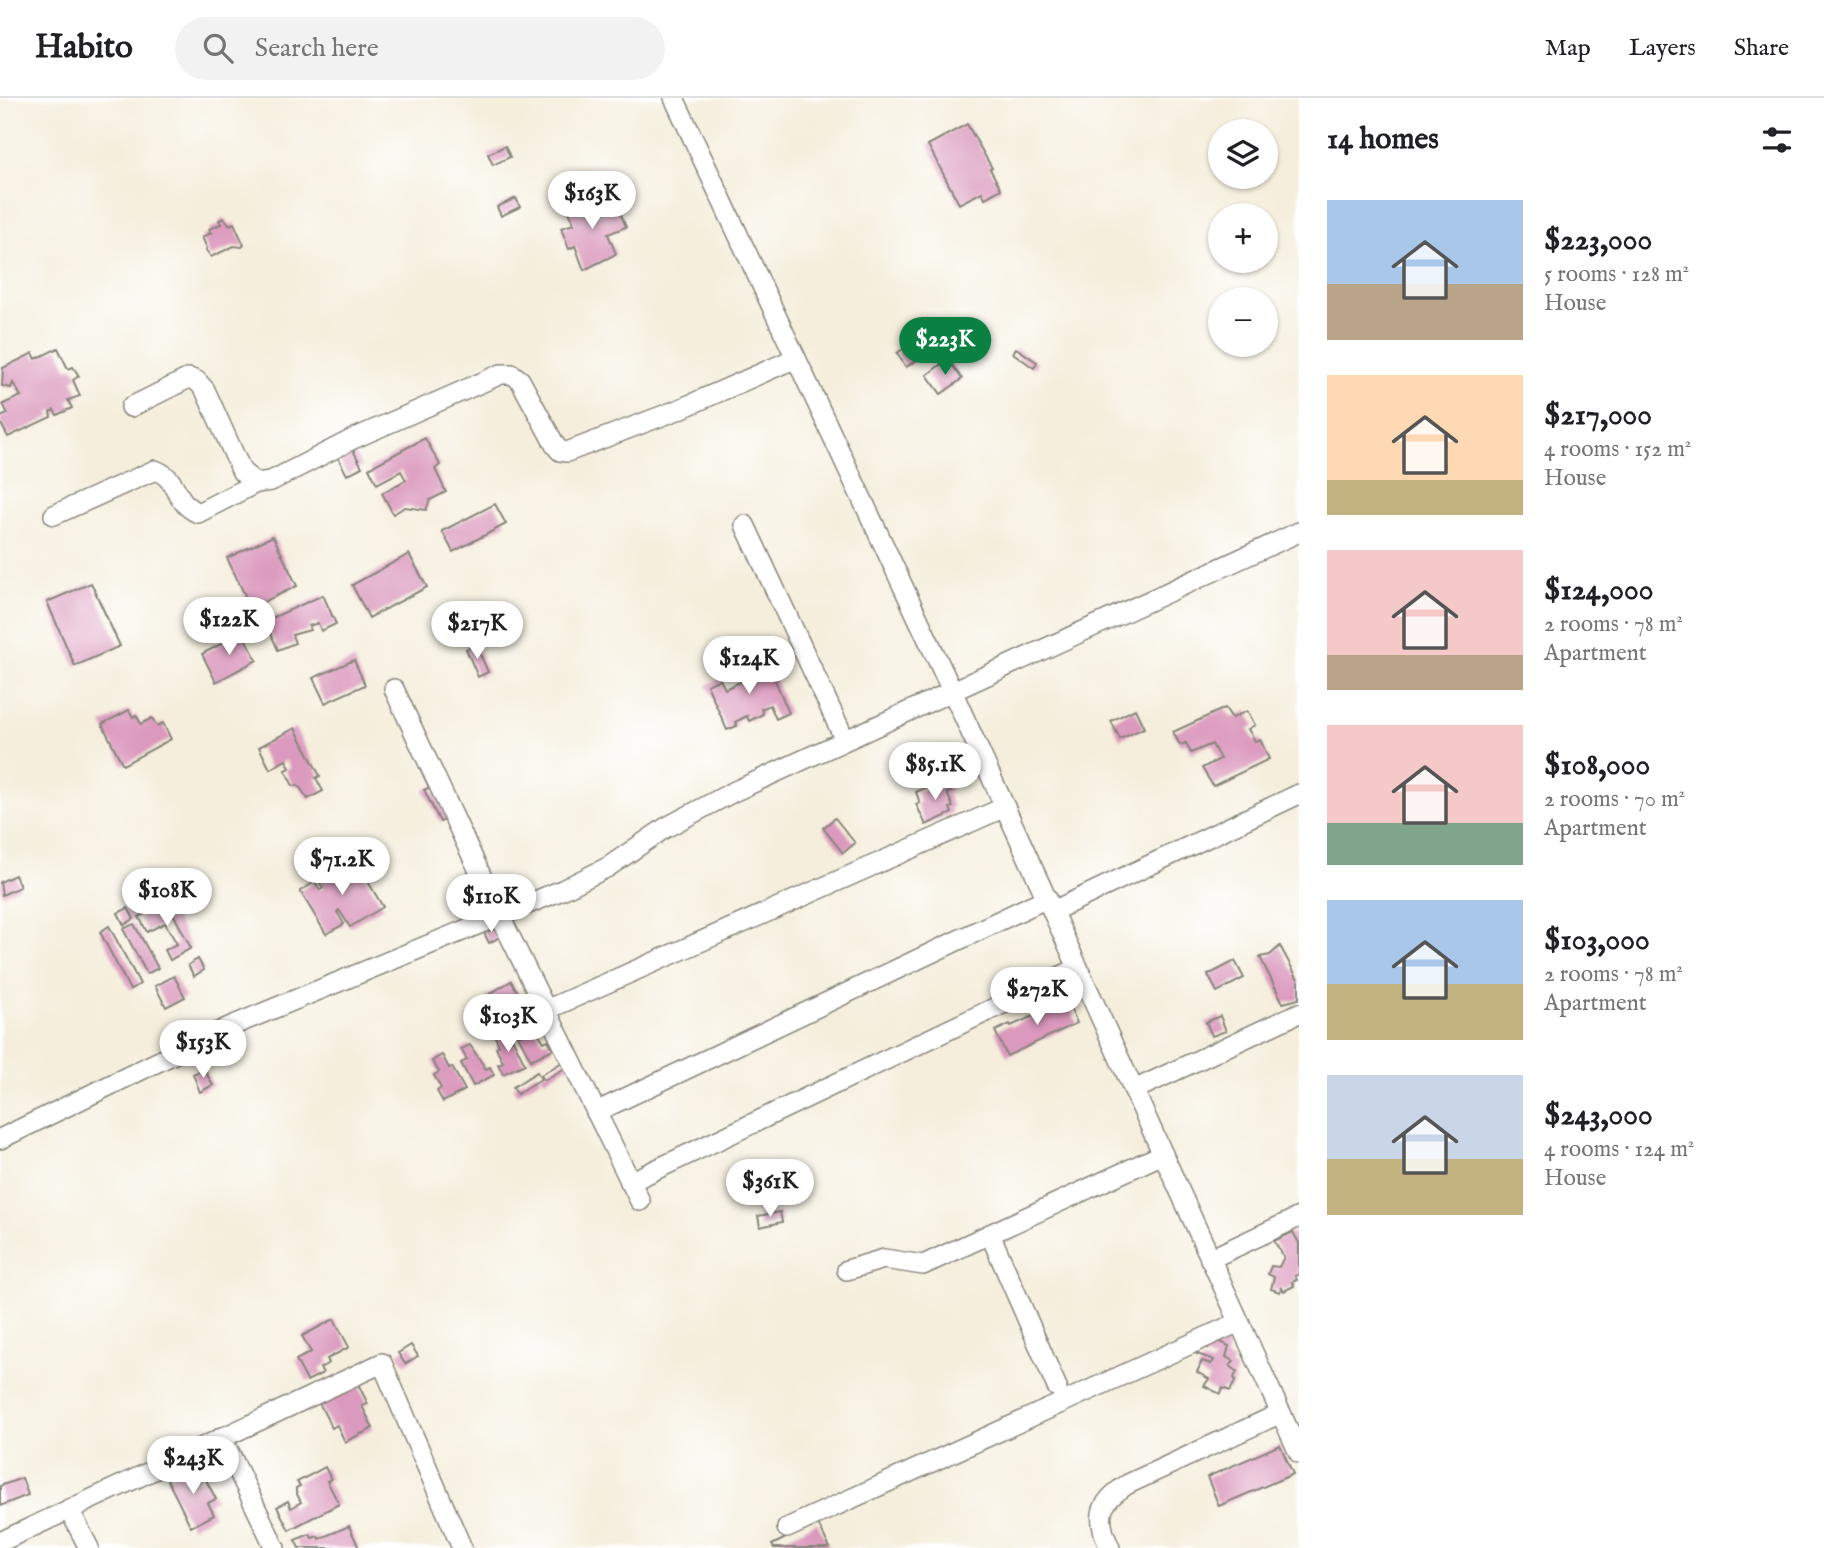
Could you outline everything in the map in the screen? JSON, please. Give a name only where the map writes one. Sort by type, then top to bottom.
[{"type":"street","points":[[674,98],[953,692],[1299,1454]]},
{"type":"street","points":[[54,515],[155,470],[166,474],[187,508],[198,513],[256,483],[271,481],[353,439],[501,374],[512,374],[520,380],[555,445],[560,451],[567,452],[680,408],[796,358]]},
{"type":"street","points":[[131,407],[189,378],[197,382],[205,390],[242,472],[256,483]]},
{"type":"street","points":[[745,525],[845,740]]},
{"type":"street","points":[[0,1139],[229,1027],[500,916],[608,867],[665,828],[711,803],[1299,532]]},
{"type":"street","points":[[394,689],[545,1010],[640,1201]]},
{"type":"street","points":[[596,1112],[1299,794]]},
{"type":"street","points":[[545,1010],[1005,807]]},
{"type":"street","points":[[630,1182],[1078,968]]},
{"type":"street","points":[[1134,1090],[1299,1013]]},
{"type":"street","points":[[847,1270],[884,1259],[923,1265],[1163,1154]]},
{"type":"street","points":[[1210,1259],[1299,1216]]},
{"type":"street","points":[[989,1234],[1057,1387]]},
{"type":"street","points":[[788,1528],[1239,1322]]},
{"type":"street","points":[[0,1542],[382,1363],[462,1548]]},
{"type":"street","points":[[1110,1548],[1101,1519],[1104,1504],[1112,1494],[1128,1484],[1281,1413]]},
{"type":"street","points":[[222,1437],[275,1548]]},
{"type":"street","points":[[69,1509],[89,1548]]},
{"type":"building","points":[[967,124],[1001,189],[985,198],[982,192],[959,204],[928,145]]},
{"type":"building","points":[[505,146],[510,157],[493,165],[488,154]]},
{"type":"building","points":[[590,194],[598,215],[618,207],[626,227],[608,234],[616,254],[584,270],[575,246],[569,249],[561,228],[574,224],[566,204]]},
{"type":"building","points":[[516,198],[520,207],[501,216],[497,207]]},
{"type":"building","points":[[224,218],[230,225],[234,223],[244,245],[234,246],[211,257],[202,237],[211,233],[209,229],[221,224],[219,220]]},
{"type":"building","points":[[930,332],[939,346],[906,367],[897,353]]},
{"type":"building","points":[[58,348],[68,369],[73,367],[79,376],[73,380],[80,396],[68,400],[72,408],[57,415],[54,410],[50,412],[51,417],[8,437],[0,422],[0,417],[8,414],[3,404],[21,396],[13,383],[11,388],[2,386],[3,368],[33,353],[36,359]]},
{"type":"building","points":[[1016,348],[1037,362],[1034,368],[1013,353]]},
{"type":"building","points":[[948,359],[962,379],[941,394],[927,375]]},
{"type":"building","points":[[425,438],[440,465],[435,469],[446,492],[430,500],[426,510],[405,507],[393,514],[382,493],[406,480],[401,471],[377,484],[369,468]]},
{"type":"building","points":[[352,448],[362,467],[347,475],[337,456]]},
{"type":"building","points":[[495,504],[506,524],[453,552],[442,531]]},
{"type":"building","points":[[273,536],[297,586],[251,608],[227,558]]},
{"type":"building","points":[[409,554],[427,587],[369,618],[352,585]]},
{"type":"building","points":[[91,583],[120,646],[75,666],[47,602]]},
{"type":"building","points":[[323,595],[336,624],[321,631],[318,623],[309,626],[310,630],[292,635],[295,643],[278,650],[265,621]]},
{"type":"building","points":[[242,633],[257,660],[216,682],[202,654]]},
{"type":"building","points":[[476,645],[488,672],[478,677],[466,649]]},
{"type":"building","points":[[766,659],[789,713],[776,719],[770,705],[761,709],[763,714],[749,721],[747,716],[735,722],[737,726],[727,730],[707,685],[720,679],[725,689],[749,678],[747,674],[753,672],[750,666]]},
{"type":"building","points":[[354,660],[365,685],[325,703],[313,678]]},
{"type":"building","points":[[1225,708],[1232,718],[1247,711],[1255,725],[1248,729],[1255,741],[1260,739],[1269,759],[1213,786],[1202,768],[1220,759],[1212,744],[1191,753],[1186,743],[1180,745],[1173,732]]},
{"type":"building","points":[[1135,709],[1144,728],[1120,739],[1111,721]]},
{"type":"building","points":[[129,710],[141,724],[152,718],[157,726],[163,723],[171,739],[123,765],[102,724]]},
{"type":"building","points":[[295,728],[320,776],[316,778],[323,791],[308,799],[298,785],[292,784],[285,770],[290,768],[286,760],[270,769],[259,747]]},
{"type":"building","points":[[946,779],[951,792],[947,793],[953,807],[950,808],[952,813],[926,825],[916,804],[920,803],[916,792]]},
{"type":"building","points":[[432,786],[447,819],[440,822],[424,790]]},
{"type":"building","points":[[835,818],[855,843],[843,853],[823,828]]},
{"type":"building","points":[[354,858],[383,907],[350,927],[339,910],[337,912],[344,924],[326,934],[300,891],[315,882],[320,890],[323,888],[318,880]]},
{"type":"building","points":[[15,875],[20,887],[2,895],[0,882]]},
{"type":"building","points":[[167,902],[191,948],[170,960],[165,950],[177,944],[165,923],[147,932],[139,917]]},
{"type":"building","points":[[128,908],[134,919],[124,925],[118,913]]},
{"type":"building","points":[[134,924],[158,968],[147,974],[123,929]]},
{"type":"building","points":[[493,925],[500,937],[489,943],[483,931]]},
{"type":"building","points":[[109,926],[140,984],[130,990],[100,932]]},
{"type":"building","points":[[1280,946],[1299,981],[1299,999],[1283,1003],[1260,957],[1270,955]]},
{"type":"building","points":[[198,959],[204,970],[194,976],[188,965]]},
{"type":"building","points":[[1235,961],[1244,978],[1217,992],[1208,975]]},
{"type":"building","points":[[174,976],[185,997],[166,1007],[155,986]]},
{"type":"building","points":[[511,981],[525,1004],[505,1018],[500,1016],[491,1004],[489,1006],[485,997]]},
{"type":"building","points":[[1065,995],[1077,1023],[1007,1056],[995,1031],[1049,1009],[1046,1004]]},
{"type":"building","points":[[1220,1016],[1226,1031],[1212,1036],[1206,1022]]},
{"type":"building","points":[[529,1019],[544,1042],[548,1040],[553,1049],[531,1060],[518,1036],[525,1033],[521,1024]]},
{"type":"building","points":[[502,1031],[507,1042],[513,1039],[525,1064],[503,1074],[498,1064],[503,1062],[494,1034]]},
{"type":"building","points":[[470,1045],[486,1069],[490,1067],[494,1075],[473,1086],[461,1063],[467,1060],[461,1049]]},
{"type":"building","points":[[442,1055],[465,1090],[443,1102],[437,1091],[441,1088],[434,1075],[439,1072],[432,1061]]},
{"type":"building","points":[[566,1060],[569,1066],[544,1080],[541,1075]]},
{"type":"building","points":[[204,1069],[213,1085],[200,1092],[193,1074]]},
{"type":"building","points":[[537,1072],[541,1079],[517,1094],[513,1087]]},
{"type":"building","points":[[780,1212],[782,1222],[760,1227],[758,1216]]},
{"type":"building","points":[[1293,1232],[1299,1243],[1299,1274],[1295,1276],[1297,1280],[1292,1282],[1294,1286],[1284,1291],[1281,1288],[1280,1292],[1271,1289],[1274,1277],[1268,1274],[1271,1266],[1279,1267],[1284,1257],[1274,1241]]},
{"type":"building","points":[[334,1319],[349,1347],[327,1359],[329,1363],[320,1368],[323,1373],[307,1381],[296,1360],[311,1352],[302,1336]]},
{"type":"building","points":[[1214,1339],[1229,1346],[1226,1357],[1234,1361],[1230,1366],[1237,1371],[1230,1391],[1223,1388],[1220,1394],[1204,1386],[1209,1379],[1197,1372],[1202,1361],[1211,1364],[1214,1360],[1197,1354],[1203,1346],[1208,1348]]},
{"type":"building","points":[[411,1345],[418,1356],[405,1364],[398,1353]]},
{"type":"building","points":[[358,1384],[368,1404],[362,1406],[373,1428],[345,1442],[337,1425],[332,1428],[319,1403]]},
{"type":"building","points":[[1280,1445],[1293,1474],[1219,1506],[1207,1477]]},
{"type":"building","points":[[192,1466],[200,1481],[205,1478],[216,1499],[208,1503],[214,1515],[191,1527],[167,1479]]},
{"type":"building","points":[[325,1467],[331,1479],[327,1481],[339,1504],[289,1530],[277,1507],[288,1501],[291,1508],[301,1502],[296,1492],[296,1488],[300,1486],[297,1482]]},
{"type":"building","points":[[22,1478],[28,1495],[0,1506],[0,1486]]},
{"type":"building","points":[[817,1522],[830,1548],[774,1548],[772,1545]]},
{"type":"building","points":[[349,1526],[359,1548],[299,1548],[295,1540],[310,1534],[312,1538],[318,1536],[319,1539]]}]
